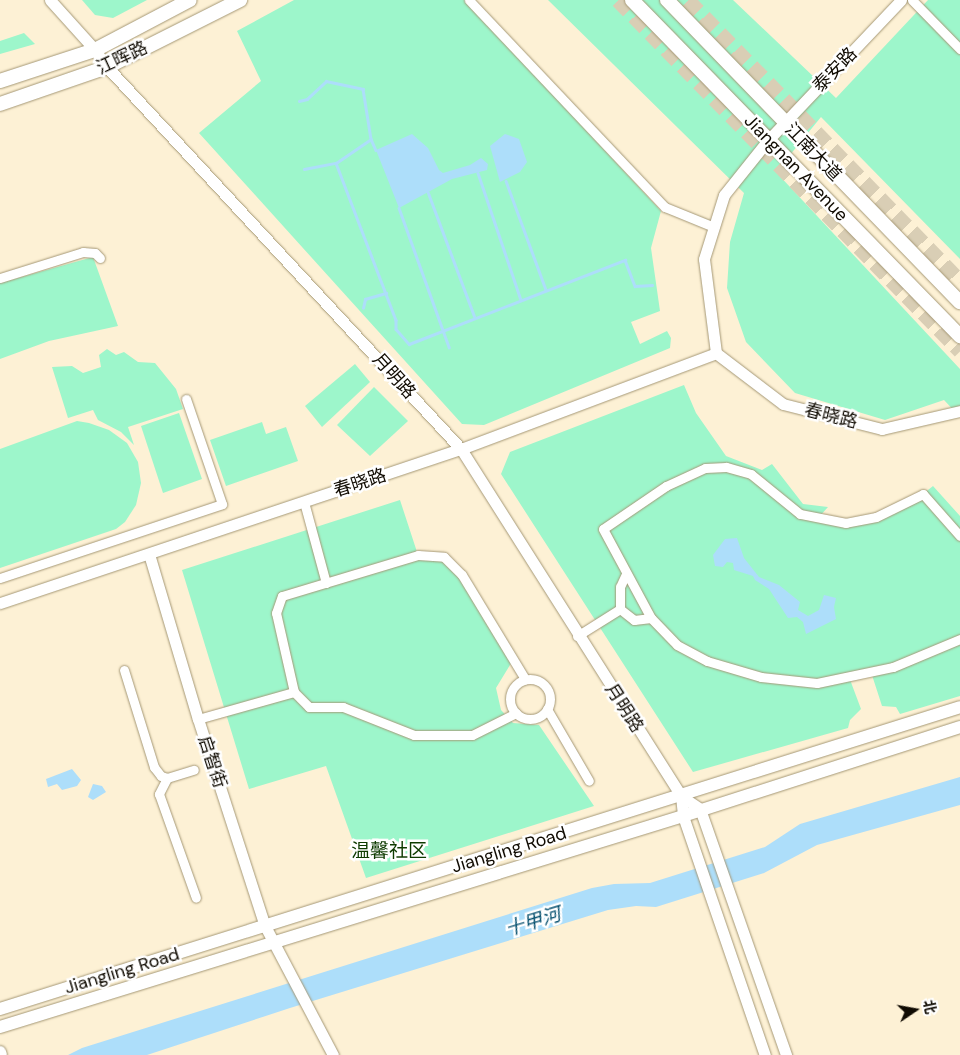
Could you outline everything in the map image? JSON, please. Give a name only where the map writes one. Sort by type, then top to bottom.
[{"type":"main road","name":"江晖路","points":[[0,81],[95,50],[190,0]]},
{"type":"main road","name":"江晖路","points":[[0,104],[107,67],[240,0]]},
{"type":"main road","name":"Jiangnan Avenue","points":[[632,0],[960,336]]},
{"type":"main road","name":"江南大道","points":[[666,0],[960,302]]},
{"type":"main road","name":"Jiangling Road","points":[[0,1009],[960,707]]},
{"type":"main road","name":"Jiangling Road","points":[[0,1027],[683,816],[960,726]]},
{"type":"street","name":"月明路","points":[[50,0],[95,50],[107,67],[461,450],[577,636],[681,796],[700,809]]},
{"type":"street","points":[[469,0],[664,208],[714,227]]},
{"type":"street","name":"泰安路","points":[[768,140],[901,0]]},
{"type":"street","points":[[912,0],[960,49]]},
{"type":"street","points":[[716,354],[704,259],[724,195],[768,140]]},
{"type":"street","points":[[0,278],[83,252],[95,253],[100,258]]},
{"type":"street","name":"春晓路","points":[[0,603],[461,450],[716,354],[783,404],[882,429],[960,411]]},
{"type":"street","points":[[0,578],[222,504],[186,399]]},
{"type":"street","points":[[960,536],[923,494],[876,518],[846,523],[800,514],[751,474],[726,467],[705,468],[666,486],[603,529],[651,618],[677,645],[707,661],[761,677],[816,683],[893,667],[960,639]]},
{"type":"street","points":[[304,502],[326,582]]},
{"type":"street","name":"启智街","points":[[149,554],[198,719],[265,926],[333,1055]]},
{"type":"street","points":[[516,713],[472,735],[414,735],[343,707],[309,707],[294,692],[276,613],[282,596],[418,555],[444,556],[462,575],[525,680]]},
{"type":"street","points":[[620,609],[620,587],[626,574]]},
{"type":"street","points":[[577,636],[620,609]]},
{"type":"street","points":[[620,609],[634,620],[651,618]]},
{"type":"street","points":[[124,670],[154,767],[161,776],[167,778],[194,770]]},
{"type":"street","points":[[531,679],[544,684],[550,696],[547,709],[543,714],[532,718],[516,713],[510,702],[515,686],[531,679]]},
{"type":"street","points":[[198,719],[294,692]]},
{"type":"street","points":[[547,709],[588,781]]},
{"type":"street","points":[[167,778],[159,794],[196,898]]},
{"type":"street","name":"月明路","points":[[681,796],[683,816],[765,1055]]},
{"type":"street","points":[[700,809],[786,1055]]},
{"type":"green space","points":[[82,0],[147,0],[113,18],[95,15]]},
{"type":"green space","points":[[294,0],[465,0],[661,211],[651,248],[660,311],[631,322],[640,344],[667,331],[671,338],[670,348],[484,425],[462,424],[199,133],[261,81],[237,31]]},
{"type":"green space","points":[[548,0],[733,0],[836,98],[928,0],[960,0],[960,259],[821,117],[776,172],[960,369],[960,417],[944,400],[885,420],[795,393],[746,342],[727,288],[730,242],[744,193]]},
{"type":"green space","points":[[24,33],[35,44],[0,54],[0,41]]},
{"type":"green space","points":[[93,257],[118,326],[49,341],[0,359],[0,283]]},
{"type":"green space","points":[[107,349],[116,355],[124,352],[138,362],[155,363],[176,389],[183,409],[128,427],[134,445],[121,432],[98,420],[93,410],[68,418],[52,367],[72,366],[83,373],[101,367],[99,355]]},
{"type":"green space","points":[[355,364],[370,382],[322,427],[305,406]]},
{"type":"green space","points":[[684,385],[696,413],[726,456],[762,470],[772,464],[803,504],[828,507],[819,517],[846,523],[876,517],[923,494],[933,486],[960,516],[960,696],[900,714],[896,707],[882,706],[871,672],[849,677],[861,709],[850,720],[848,728],[693,772],[501,474],[510,452]]},
{"type":"green space","points":[[374,387],[408,421],[370,456],[337,425]]},
{"type":"green space","points":[[179,413],[202,479],[163,493],[141,426]]},
{"type":"green space","points":[[77,421],[109,430],[127,443],[138,462],[141,483],[136,505],[125,522],[116,529],[0,568],[0,449]]},
{"type":"green space","points":[[262,422],[266,434],[286,427],[298,461],[226,486],[210,440]]},
{"type":"green space","points":[[400,500],[418,555],[444,557],[462,575],[513,660],[496,688],[501,710],[513,723],[539,725],[594,806],[366,878],[326,766],[249,789],[182,570]]},
{"type":"water","points":[[412,134],[428,148],[439,170],[443,173],[470,165],[481,158],[488,164],[487,170],[452,179],[399,208],[376,150]]},
{"type":"water","points":[[505,134],[519,139],[527,162],[520,172],[500,182],[490,146]]},
{"type":"water","points":[[737,538],[744,558],[759,577],[779,585],[800,602],[798,610],[808,616],[819,610],[824,595],[836,598],[834,607],[836,619],[806,634],[803,622],[797,617],[788,618],[769,589],[755,580],[753,576],[734,570],[733,563],[727,562],[723,567],[715,566],[713,555],[725,539]]},
{"type":"water","points":[[72,769],[81,780],[77,786],[62,790],[57,784],[48,787],[46,779]]},
{"type":"water","name":"十甲河","points":[[960,777],[960,805],[817,845],[764,873],[656,907],[636,906],[608,910],[290,1008],[147,1055],[68,1055],[82,1048],[592,888],[614,884],[650,883],[765,847],[800,824]]},
{"type":"water","points":[[93,784],[102,786],[106,792],[93,800],[88,797]]},
{"type":"waterway","points":[[299,101],[307,99],[326,81],[363,89],[371,139]]},
{"type":"waterway","points":[[304,169],[336,163],[371,139],[376,150]]},
{"type":"waterway","points":[[336,163],[396,320],[396,329],[409,344],[625,260],[635,286],[652,285]]},
{"type":"waterway","points":[[478,173],[521,300]]},
{"type":"waterway","points":[[506,181],[546,290]]},
{"type":"waterway","points":[[428,192],[475,318]]},
{"type":"waterway","points":[[399,208],[449,347]]},
{"type":"waterway","points":[[363,308],[365,299],[386,293]]},
{"type":"tunnel","points":[[618,0],[960,351]]},
{"type":"tunnel","points":[[688,0],[960,281]]},
{"type":"district","name":"温馨社区","points":[[389,851]]}]
